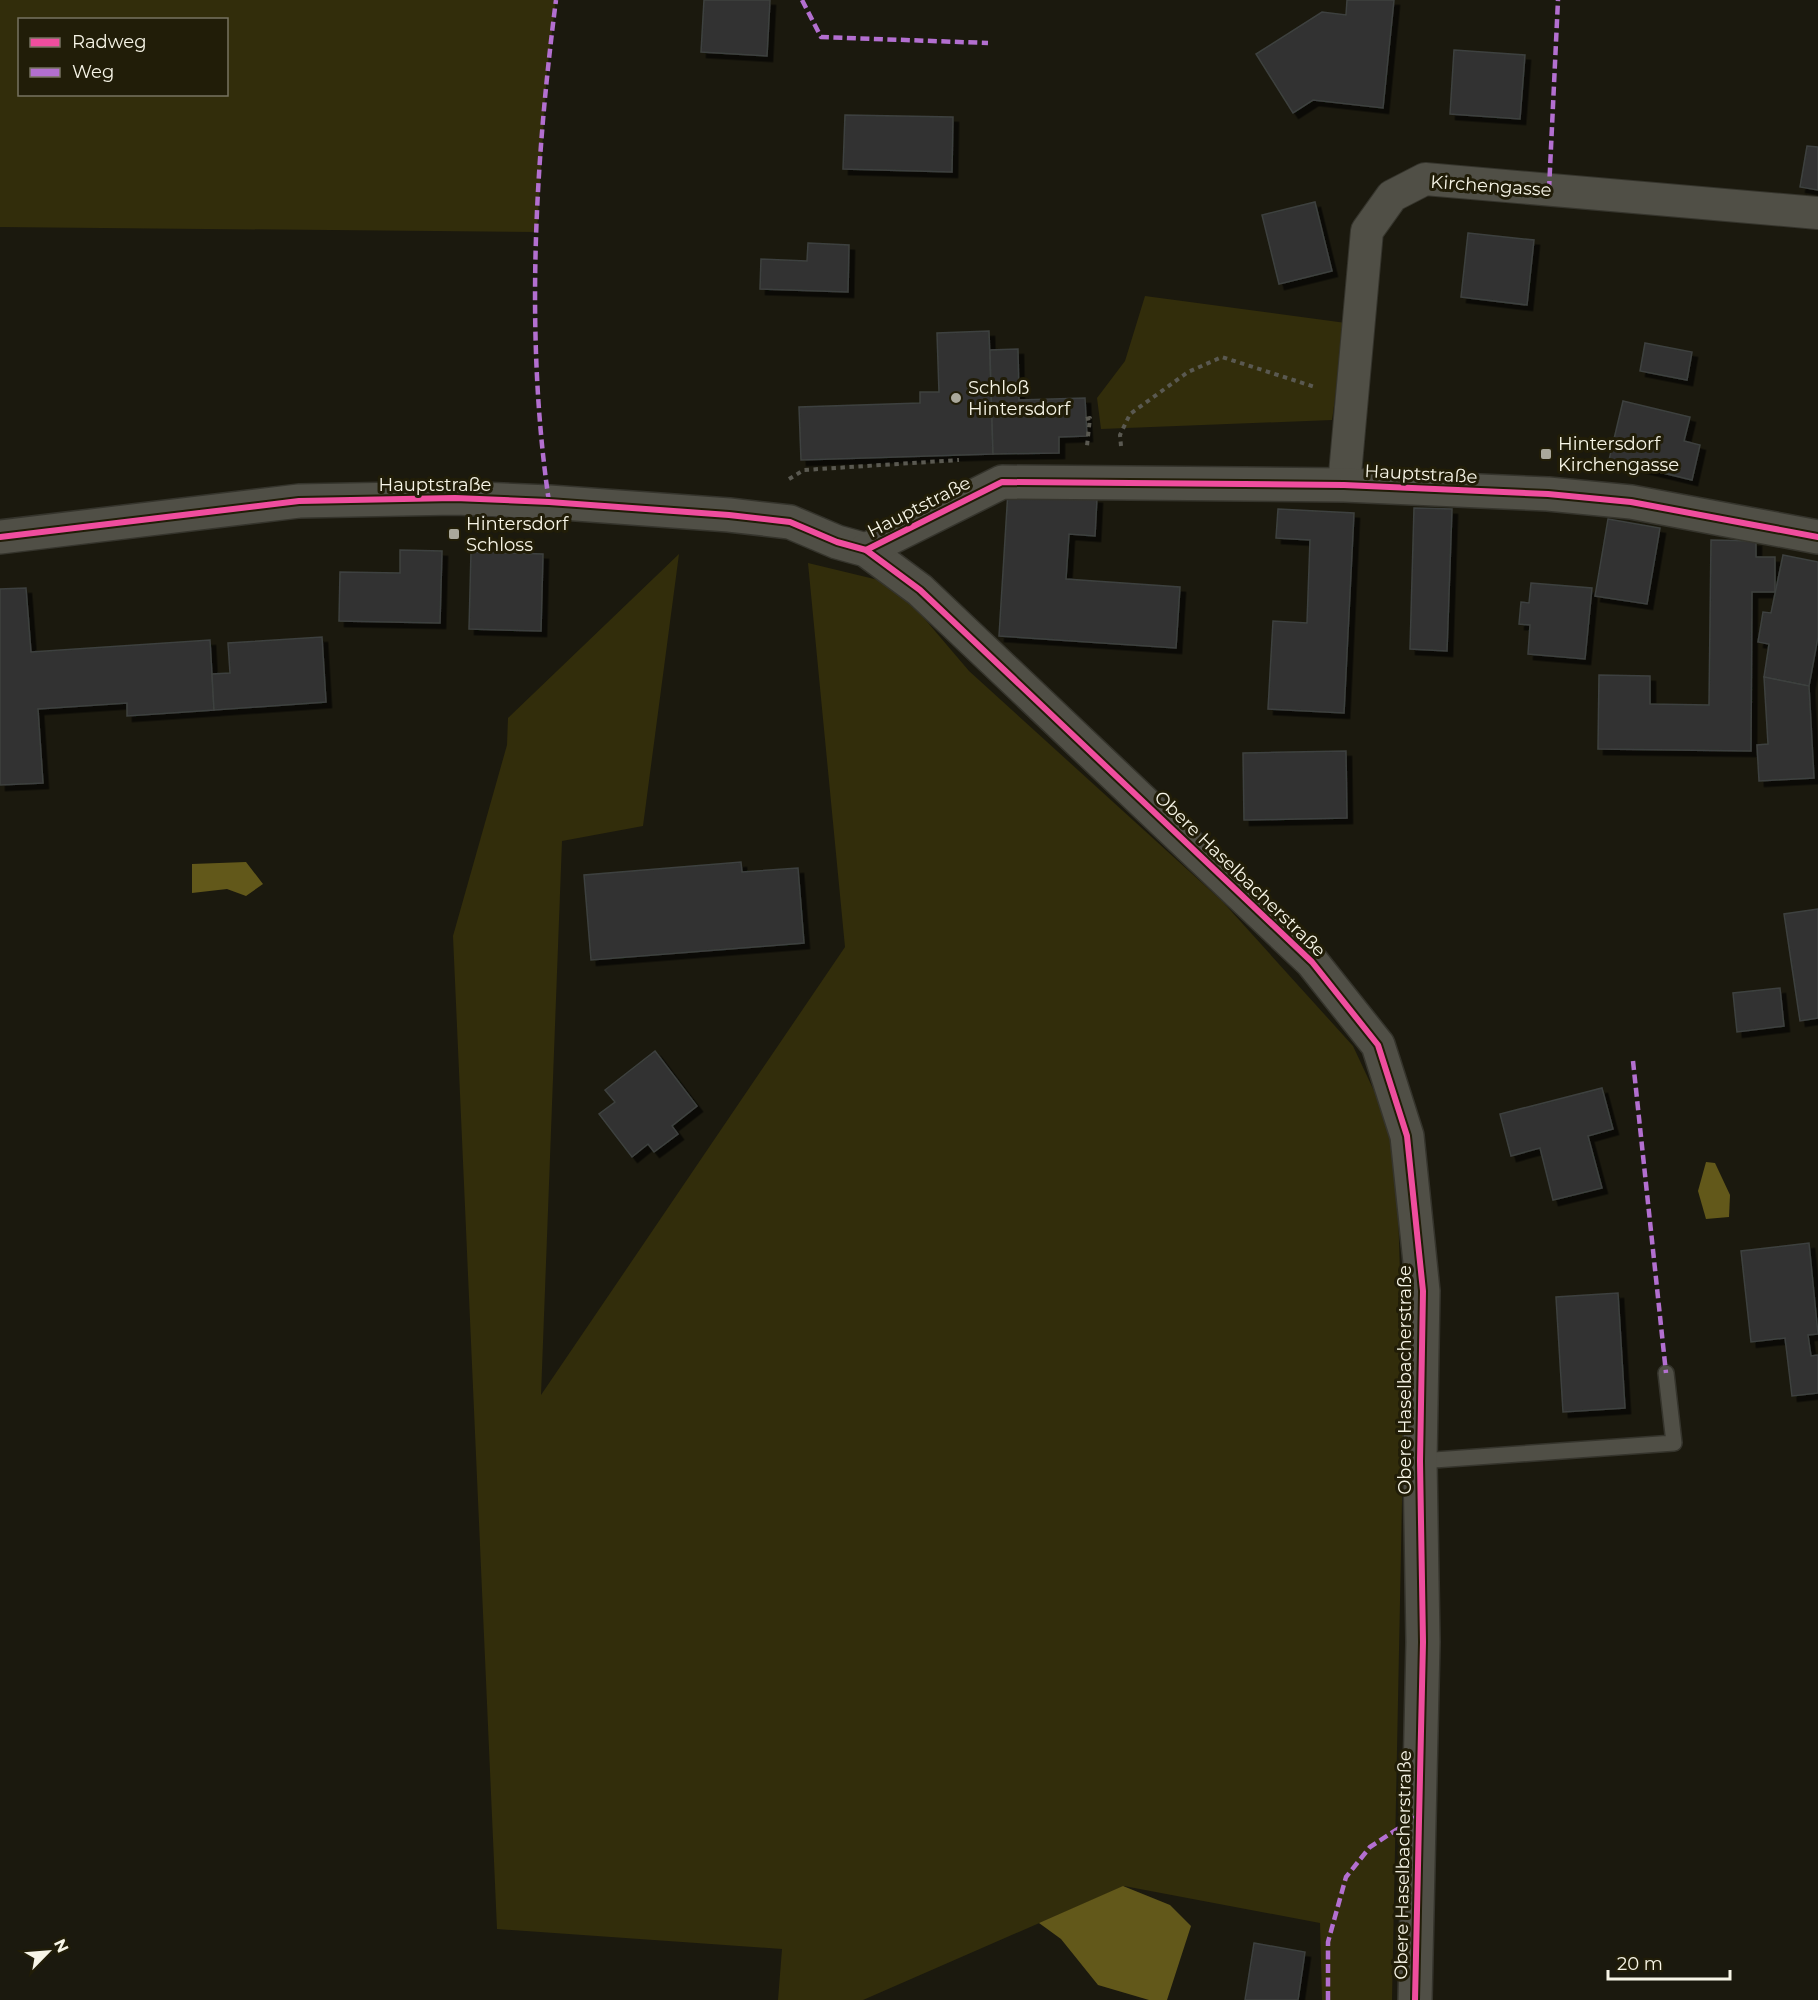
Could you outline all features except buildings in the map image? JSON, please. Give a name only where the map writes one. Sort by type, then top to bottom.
[{"type":"street","name":"Kirchengasse","points":[[1344,485],[1367,231],[1392,196],[1425,179],[1818,213]]},
{"type":"street","name":"Hauptstraße","points":[[0,537],[299,501],[455,498],[729,514],[790,522],[837,542],[866,550],[1002,482],[1344,485],[1548,494],[1631,502],[1818,537]]},
{"type":"street","name":"Obere Haselbacherstraße","points":[[866,550],[920,590],[1312,962],[1378,1045],[1407,1136],[1423,1291],[1420,1461],[1423,1642],[1415,2000]]},
{"type":"lane","points":[[1420,1461],[1674,1443],[1666,1373]]},
{"type":"path","points":[[1110,445],[1121,443],[1120,435],[1130,414],[1188,372],[1222,357],[1353,399]]},
{"type":"path","points":[[1079,451],[1087,449],[1090,418],[1086,419]]},
{"type":"path","points":[[789,479],[804,470],[970,459]]},
{"type":"shaded area","points":[[0,0],[556,0],[547,71],[537,232],[0,227]]},
{"type":"shaded area","points":[[1145,296],[1346,323],[1332,420],[1101,429],[1097,398],[1125,361]]},
{"type":"shaded area","points":[[679,554],[643,826],[562,841],[541,1395],[845,947],[808,563],[895,584],[969,671],[1222,901],[1353,1046],[1390,1125],[1398,1209],[1404,1401],[1392,2000],[1322,2000],[1320,1923],[1124,1886],[863,2000],[778,2000],[782,1949],[497,1929],[453,936],[507,745],[508,718]]},
{"type":"shaded area","points":[[246,862],[263,884],[246,896],[227,889],[192,893],[192,864]]},
{"type":"shaded area","points":[[1706,1162],[1715,1163],[1730,1195],[1729,1217],[1706,1219],[1698,1191]]},
{"type":"shaded area","points":[[1123,1886],[1170,1905],[1191,1926],[1167,2000],[1149,2000],[1098,1985],[1061,1939],[1039,1923]]},
{"type":"marked path","points":[[549,502],[537,377],[535,314],[538,187],[556,0]]},
{"type":"marked path","points":[[802,0],[821,37],[988,43]]},
{"type":"marked path","points":[[1549,190],[1558,0]]},
{"type":"marked path","points":[[1633,1061],[1666,1373]]},
{"type":"marked path","points":[[1328,2000],[1328,1942],[1346,1877],[1370,1847],[1419,1815]]},
{"type":"cycle path","points":[[866,550],[1002,482],[1344,485],[1548,494],[1631,502],[1818,537]]},
{"type":"cycle path","points":[[0,537],[299,501],[455,498],[549,502],[729,515],[790,522],[837,542],[866,550],[920,590],[1312,962],[1378,1045],[1407,1136],[1423,1291],[1420,1461],[1423,1642],[1415,2000]]},
{"type":"place","name":"Schloß Hintersdorf","points":[[956,398]]},
{"type":"place","name":"Hintersdorf Kirchengasse","points":[[1546,454]]},
{"type":"place","name":"Hintersdorf Schloss","points":[[454,534]]}]
